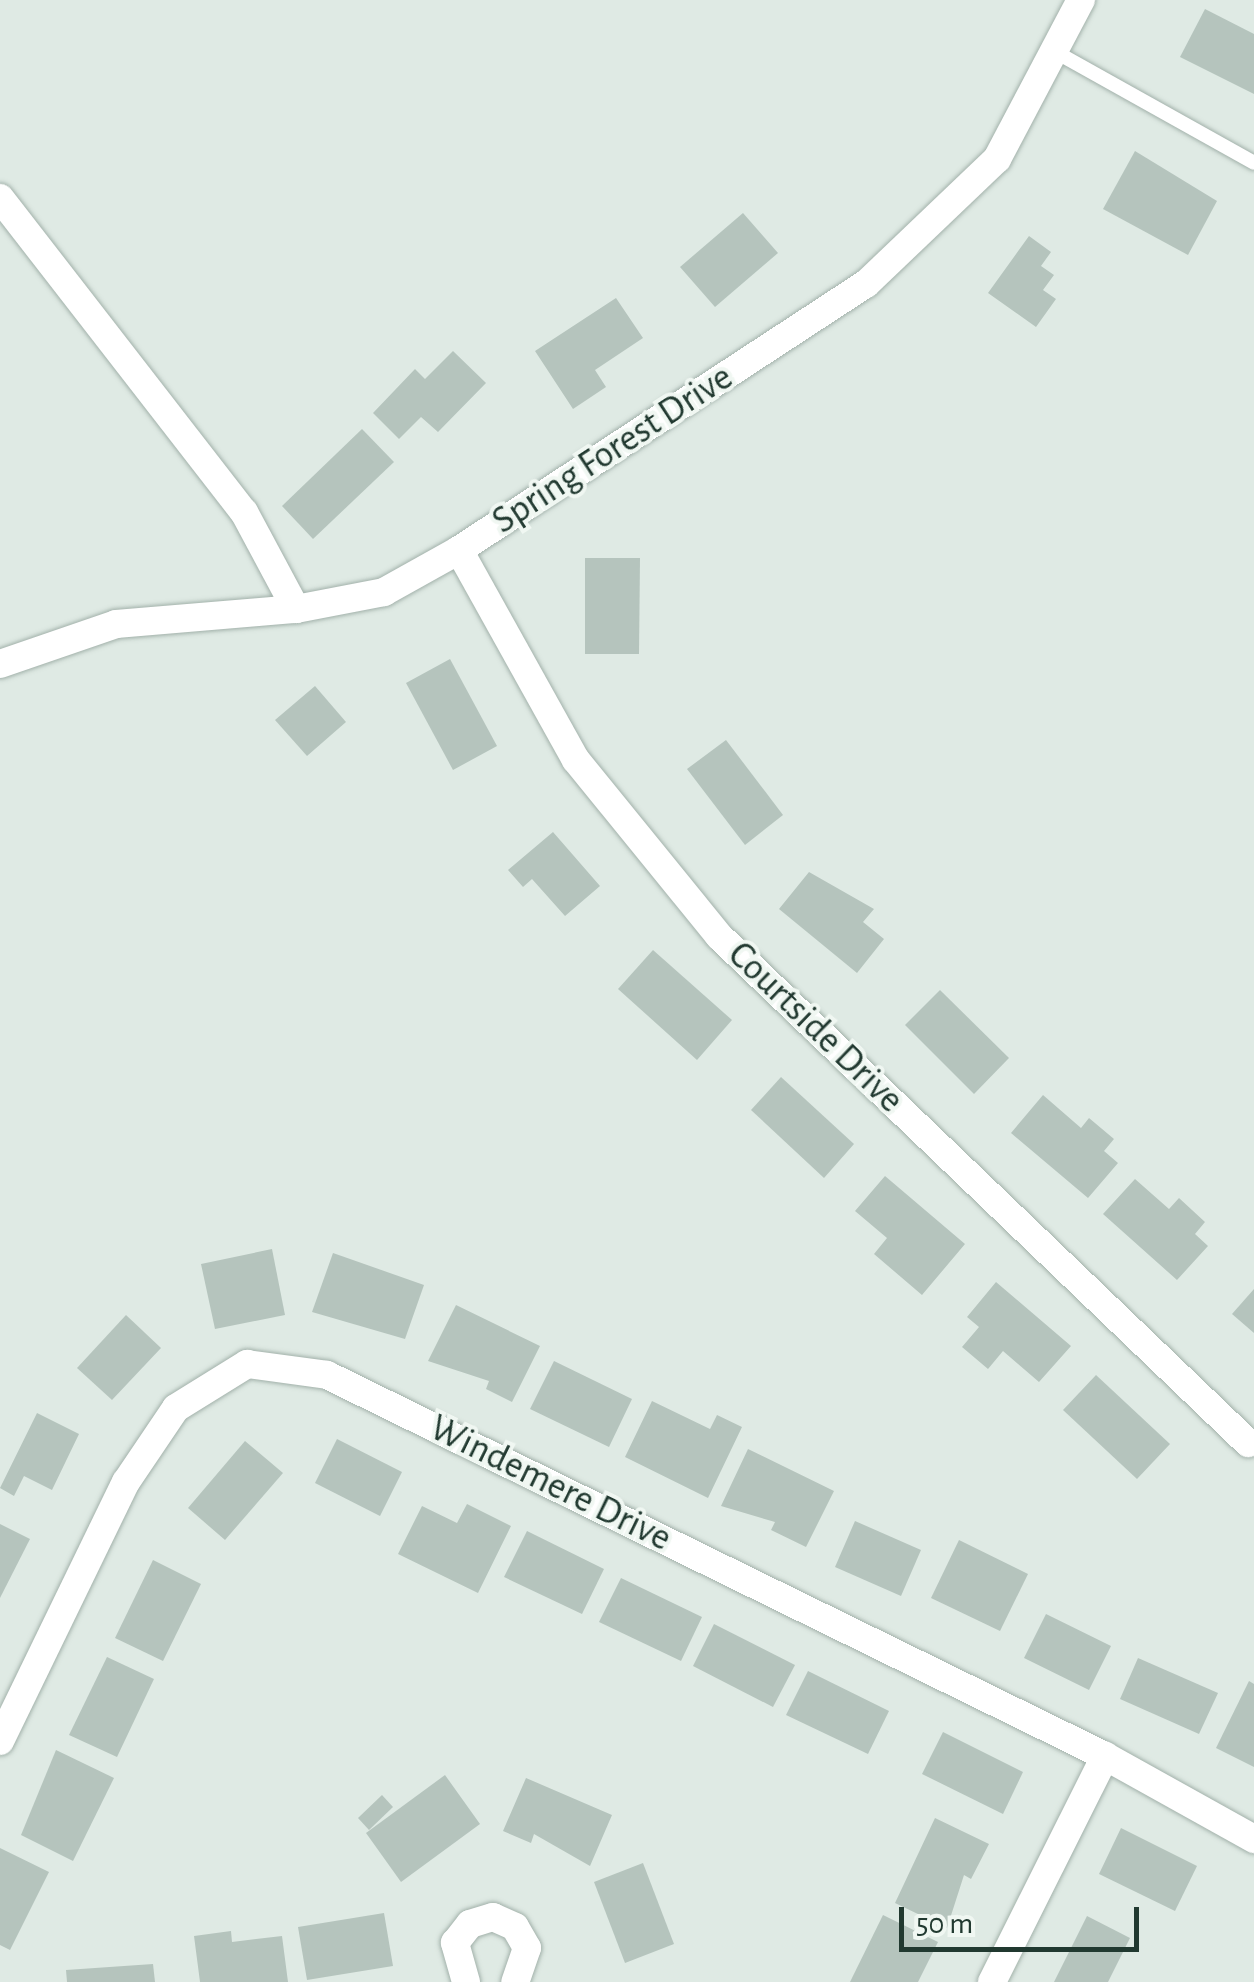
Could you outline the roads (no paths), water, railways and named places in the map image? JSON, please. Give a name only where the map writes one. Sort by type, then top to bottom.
[{"type":"street","name":"Spring Forest Drive","points":[[0,664],[116,624],[296,609],[384,592],[459,550],[866,284],[997,159],[1081,0]]},
{"type":"street","points":[[0,198],[244,512],[296,609]]},
{"type":"street","name":"Courtside Drive","points":[[459,550],[576,760],[719,936],[1248,1443]]},
{"type":"street","name":"Windemere Drive","points":[[0,1741],[126,1482],[176,1408],[247,1364],[327,1375],[1105,1756],[1254,1840]]},
{"type":"street","points":[[992,1982],[1105,1756]]},
{"type":"street","points":[[466,1982],[455,1944],[470,1924],[493,1917],[515,1927],[527,1948],[515,1982]]},
{"type":"lane","points":[[1054,51],[1254,163]]}]
